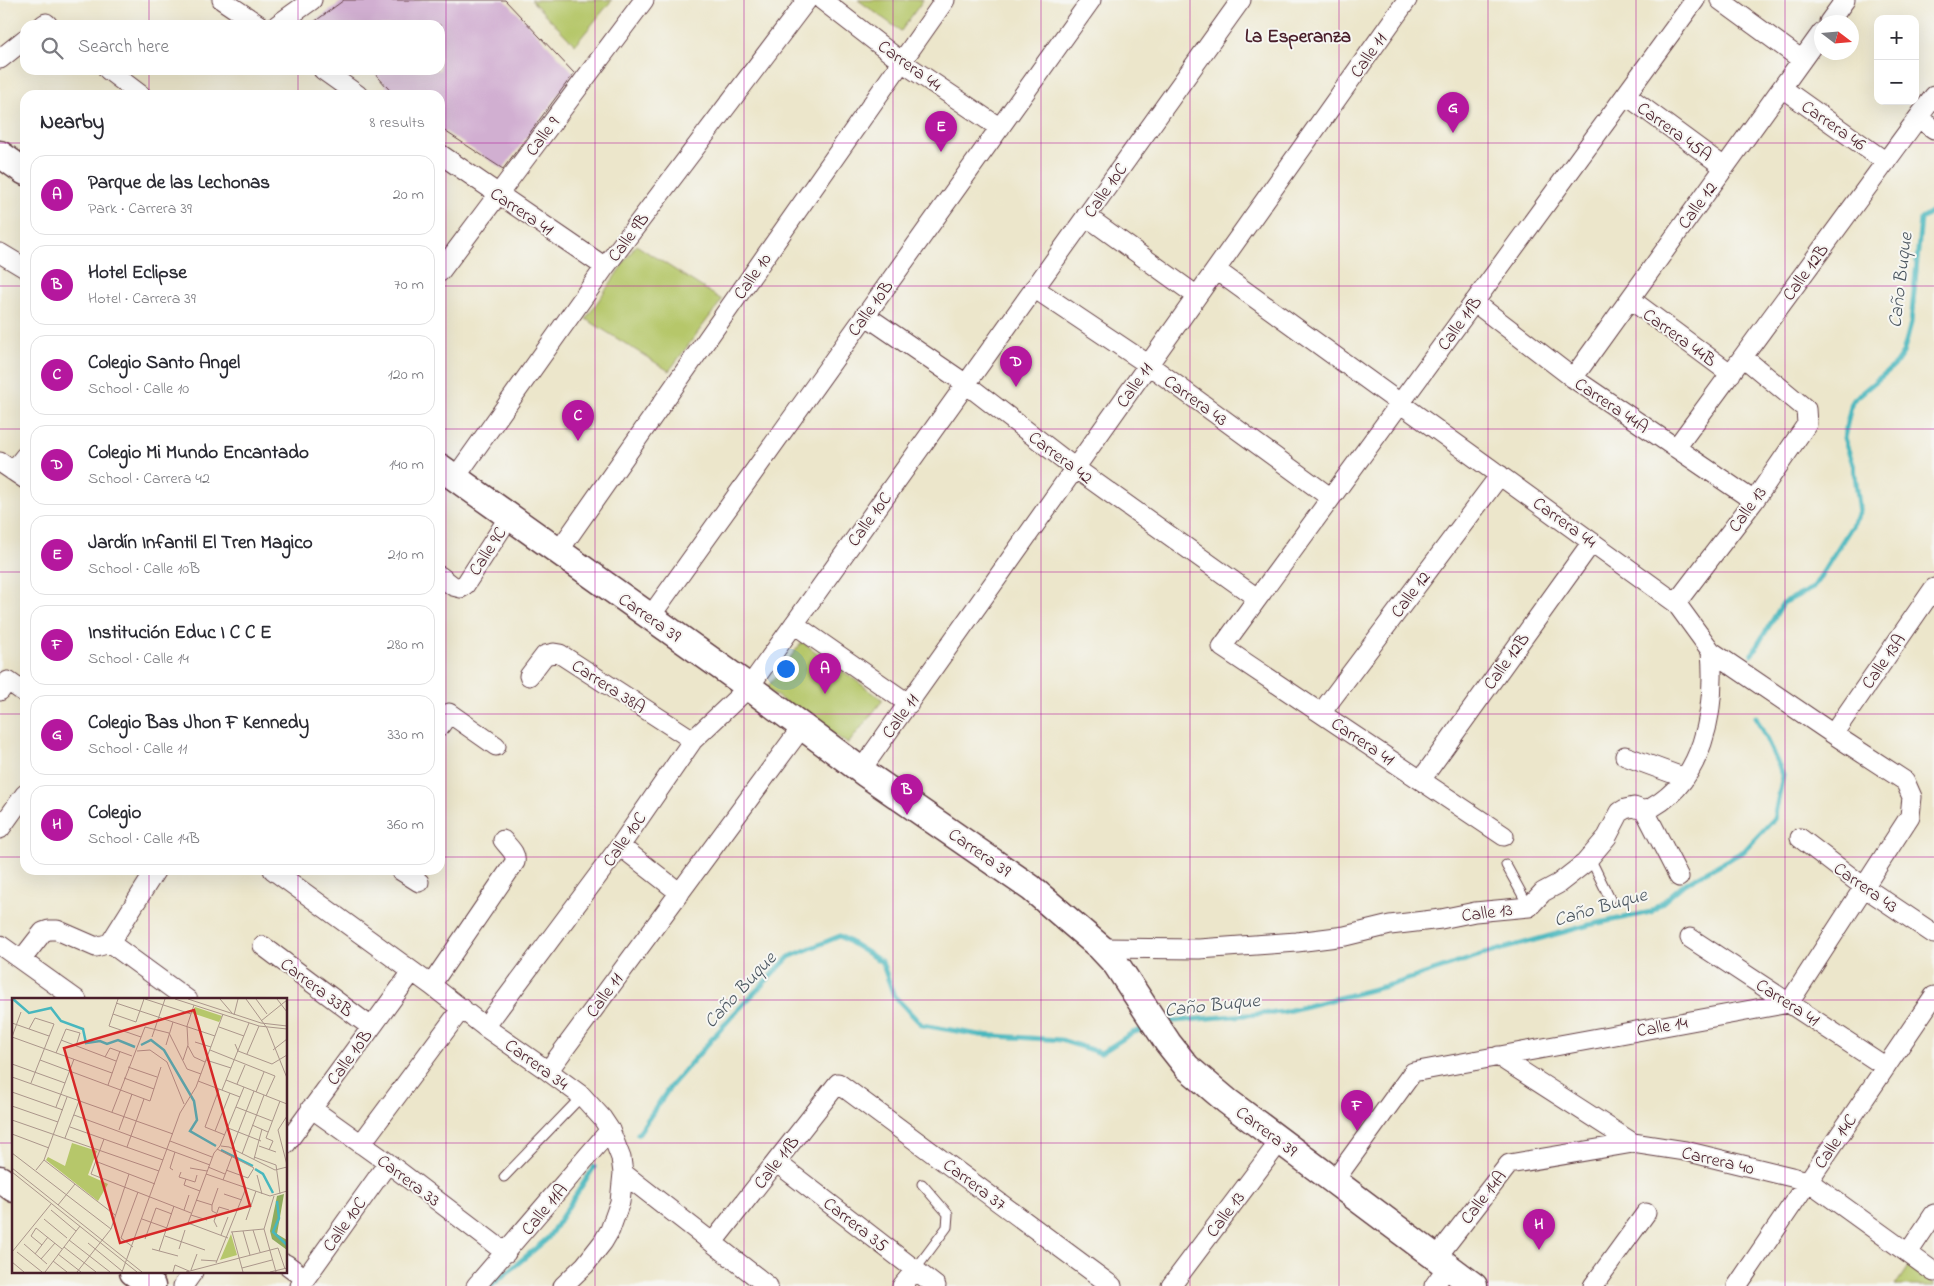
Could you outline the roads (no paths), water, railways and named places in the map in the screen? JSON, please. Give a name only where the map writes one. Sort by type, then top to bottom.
[{"type":"street","points":[[222,0],[252,20]]},
{"type":"street","points":[[284,20],[312,0]]},
{"type":"street","name":"Calle 9","points":[[445,265],[644,0]]},
{"type":"street","name":"Calle 9B","points":[[448,473],[807,0]]},
{"type":"street","name":"Carrera 44","points":[[822,0],[902,62],[1000,128]]},
{"type":"street","name":"Calle 10","points":[[558,552],[945,0]]},
{"type":"street","name":"Calle 10B","points":[[650,617],[1091,0]]},
{"type":"street","name":"Calle 10C","points":[[485,1027],[620,846],[693,740],[748,687],[1241,0]]},
{"type":"street","name":"Calle 11B","points":[[1222,647],[1695,0]]},
{"type":"street","points":[[1720,0],[1802,60]]},
{"type":"street","points":[[1834,15],[1845,0]]},
{"type":"street","name":"Calle 11","points":[[861,770],[1149,365],[1404,1]]},
{"type":"street","points":[[0,59],[20,43]]},
{"type":"street","name":"Calle 12","points":[[1573,378],[1814,43]]},
{"type":"street","points":[[115,75],[134,90]]},
{"type":"street","points":[[330,75],[351,90]]},
{"type":"street","name":"Carrera 46","points":[[1782,88],[1886,162]]},
{"type":"street","name":"Carrera 45A","points":[[1626,95],[1724,167]]},
{"type":"street","name":"Calle 12B","points":[[1676,448],[1934,96]]},
{"type":"street","points":[[1918,118],[1934,129]]},
{"type":"street","points":[[0,154],[20,168]]},
{"type":"street","name":"Carrera 41","points":[[445,158],[605,267]]},
{"type":"street","points":[[1086,216],[1197,296]]},
{"type":"street","points":[[0,253],[20,265]]},
{"type":"street","name":"Carrera 44","points":[[1216,270],[1676,604],[1711,651],[1832,734],[1905,781],[1912,797],[1910,816],[1864,886]]},
{"type":"street","name":"Carrera 43","points":[[1034,288],[1149,365],[1331,498]]},
{"type":"street","name":"Carrera 44B","points":[[1630,299],[1731,374]]},
{"type":"street","name":"Carrera 44A","points":[[1474,302],[1573,378],[1754,501]]},
{"type":"street","name":"Carrera 42","points":[[866,315],[966,384],[1075,468],[1257,598]]},
{"type":"street","name":"Carrera 44B","points":[[1743,357],[1806,410]]},
{"type":"street","name":"Calle 13","points":[[1676,604],[1754,501],[1807,424],[1806,410]]},
{"type":"street","name":"Carrera 39","points":[[448,473],[861,770],[1031,888],[1101,948],[1116,964],[1186,1067],[1227,1101],[1334,1181],[1439,1270],[1474,1286]]},
{"type":"street","name":"Calle 12","points":[[1321,713],[1500,475]]},
{"type":"street","name":"Calle 9C","points":[[445,580],[453,586],[461,588],[465,585],[509,517]]},
{"type":"street","name":"Calle 12B","points":[[1421,780],[1592,542]]},
{"type":"street","name":"Calle 13A","points":[[1832,734],[1934,588]]},
{"type":"street","points":[[794,624],[909,704]]},
{"type":"street","name":"Carrera 41","points":[[1222,647],[1504,836]]},
{"type":"street","points":[[1679,877],[1645,811],[1668,798],[1685,778],[1698,753],[1707,726],[1712,688],[1711,651]]},
{"type":"street","name":"Carrera 38A","points":[[529,676],[545,655],[560,654],[693,740]]},
{"type":"street","points":[[4,686],[20,691]]},
{"type":"street","points":[[445,720],[496,746]]},
{"type":"street","name":"Calle 11","points":[[548,1071],[802,727]]},
{"type":"street","points":[[1625,756],[1685,778]]},
{"type":"street","points":[[0,829],[20,801]]},
{"type":"street","name":"Calle 13","points":[[1101,948],[1199,949],[1297,942],[1345,936],[1375,927],[1441,919],[1475,912],[1529,907],[1543,892],[1572,874],[1590,858],[1607,837],[1620,812],[1625,808],[1634,806],[1645,811]]},
{"type":"street","name":"Carrera 43","points":[[1800,838],[1864,886],[1934,934]]},
{"type":"street","points":[[431,985],[515,862],[514,853],[503,840]]},
{"type":"street","points":[[620,846],[680,893]]},
{"type":"street","points":[[22,959],[43,932],[49,930],[57,930],[96,947],[110,942],[153,875]]},
{"type":"street","name":"Carrera 34","points":[[280,875],[431,985],[485,1027],[582,1096],[598,1112],[610,1130],[621,1158],[623,1173]]},
{"type":"street","points":[[408,875],[419,882]]},
{"type":"street","points":[[1789,1003],[1864,886]]},
{"type":"street","name":"Carrera 41","points":[[1690,938],[1886,1067]]},
{"type":"street","points":[[110,942],[185,998]]},
{"type":"street","points":[[0,945],[74,998]]},
{"type":"street","name":"Carrera 33B","points":[[263,946],[371,1027]]},
{"type":"street","name":"Calle 10B","points":[[288,1141],[412,972]]},
{"type":"street","name":"Calle 14C","points":[[1736,1286],[1934,996]]},
{"type":"street","name":"Calle 14","points":[[1334,1181],[1413,1072],[1789,1003]]},
{"type":"street","points":[[361,1144],[462,1008]]},
{"type":"street","name":"Carrera 40","points":[[1498,1056],[1633,1143],[1685,1151],[1808,1181],[1934,1272]]},
{"type":"street","name":"Calle 11B","points":[[713,1242],[838,1082]]},
{"type":"street","name":"Carrera 37","points":[[838,1082],[1112,1286]]},
{"type":"street","name":"Carrera 33","points":[[312,1108],[506,1253]]},
{"type":"street","name":"Calle 11A","points":[[476,1286],[610,1130]]},
{"type":"street","name":"Calle 13","points":[[1171,1286],[1280,1141]]},
{"type":"street","name":"Calle 14A","points":[[1439,1270],[1509,1164],[1633,1143]]},
{"type":"street","name":"Carrera 35","points":[[776,1162],[936,1286]]},
{"type":"street","name":"Calle 10C","points":[[303,1282],[388,1163]]},
{"type":"street","points":[[623,1173],[768,1286]]},
{"type":"street","points":[[575,1282],[610,1230],[620,1202],[623,1173]]},
{"type":"street","points":[[0,1179],[12,1188]]},
{"type":"street","points":[[1593,1286],[1646,1213]]},
{"type":"street","points":[[1908,1253],[1934,1214]]},
{"type":"street","points":[[288,1266],[303,1282]]},
{"type":"street","points":[[902,1286],[915,1270]]},
{"type":"street","points":[[136,1274],[152,1286]]},
{"type":"street","points":[[183,1286],[192,1274]]},
{"type":"lane","points":[[1590,858],[1610,900]]},
{"type":"lane","points":[[1506,865],[1529,907]]},
{"type":"lane","points":[[504,1177],[582,1096]]},
{"type":"lane","points":[[915,1270],[947,1227],[948,1214],[922,1184]]},
{"type":"waterway","name":"Caño Buque","points":[[1752,654],[1783,603],[1813,588],[1860,513],[1854,467],[1844,438],[1852,401],[1894,366],[1903,353],[1911,323],[1921,219],[1934,211]]},
{"type":"waterway","name":"Caño Buque","points":[[1162,1022],[1283,1012],[1394,984],[1481,955],[1589,925],[1651,912],[1684,884],[1744,851],[1774,819],[1783,775],[1756,717]]},
{"type":"waterway","name":"Caño Buque","points":[[638,1134],[670,1087],[732,1016],[789,957],[840,936],[882,962],[894,996],[922,1025],[980,1035],[1061,1040],[1101,1053],[1132,1033],[1150,1027]]},
{"type":"waterway","name":"Caño Buque","points":[[491,1286],[548,1238],[594,1167]]},
{"type":"place","name":"Colegio Bas Jhon F Kennedy","points":[[1453,133]]},
{"type":"place","name":"Jardín Infantil El Tren Magico","points":[[941,152]]},
{"type":"place","name":"Colegio Mi Mundo Encantado","points":[[1016,387]]},
{"type":"place","name":"Colegio Santo Angel","points":[[578,441]]},
{"type":"place","name":"Parque de las Lechonas","points":[[825,694]]},
{"type":"place","name":"Hotel Eclipse","points":[[907,815]]},
{"type":"place","name":"Institución Educ I C C E","points":[[1357,1131]]},
{"type":"place","name":"Colegio","points":[[1539,1250]]},
{"type":"district","name":"La Esperanza","points":[[1298,35]]}]
